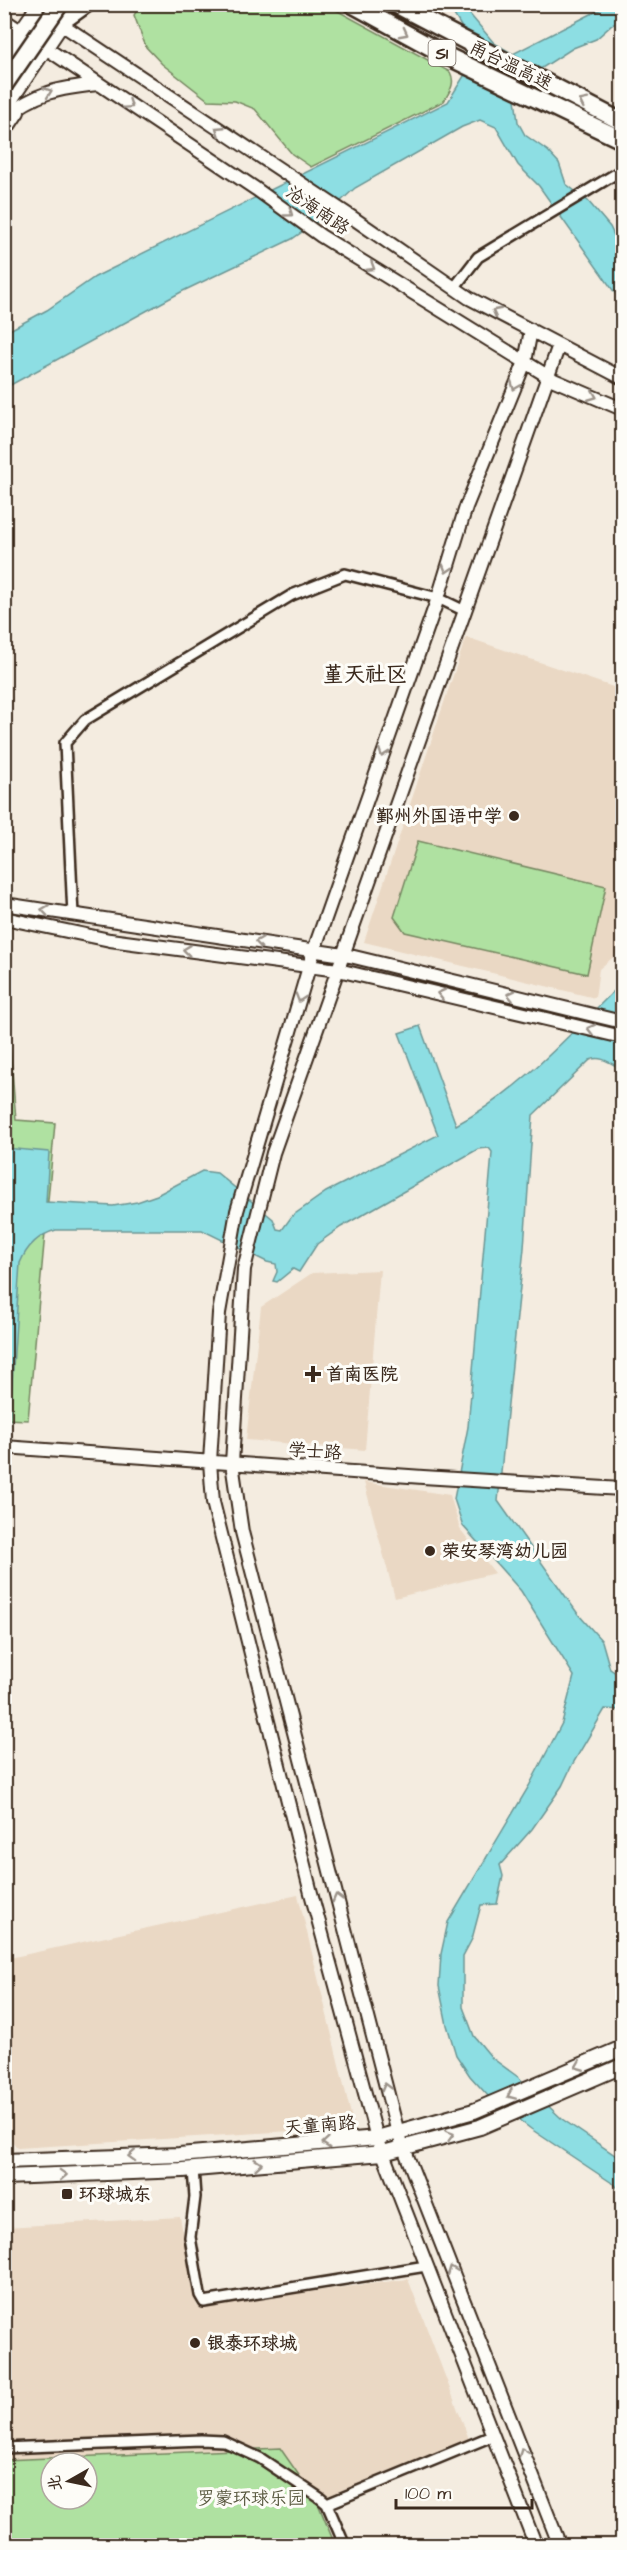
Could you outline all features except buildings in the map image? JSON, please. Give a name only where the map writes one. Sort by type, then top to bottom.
[{"type":"highway","points":[[4,85],[59,4]]},
{"type":"highway","name":"甬台温高速","points":[[352,4],[532,98],[622,141]]},
{"type":"highway","name":"甬台温高速","points":[[394,4],[622,122]]},
{"type":"highway","points":[[4,72],[39,5]]},
{"type":"main road","points":[[4,109],[75,4]]},
{"type":"main road","points":[[4,56],[39,5]]},
{"type":"main road","name":"天童南路","points":[[4,2161],[179,2155],[377,2138],[485,2107],[622,2048]]},
{"type":"main road","points":[[4,2177],[193,2169],[383,2153],[480,2127],[622,2066]]},
{"type":"street","points":[[39,5],[62,26],[92,4]]},
{"type":"street","name":"沧海南路","points":[[4,20],[256,189],[321,236],[549,377],[622,408]]},
{"type":"street","name":"沧海南路","points":[[62,26],[353,218],[454,288],[622,378]]},
{"type":"street","points":[[4,118],[25,102],[65,87],[99,84]]},
{"type":"street","points":[[4,133],[25,102]]},
{"type":"street","points":[[454,288],[478,257],[622,170]]},
{"type":"street","points":[[531,330],[525,362],[466,507],[438,598],[314,950],[237,1211],[219,1313],[210,1462],[213,1503],[311,1893],[377,2138],[536,2546]]},
{"type":"street","points":[[559,345],[273,1153],[244,1269],[232,1463],[242,1532],[398,2133],[560,2546]]},
{"type":"street","points":[[73,915],[65,743],[85,720],[292,595],[345,574],[438,598],[465,611]]},
{"type":"street","points":[[4,904],[343,955],[622,1022]]},
{"type":"street","points":[[4,918],[110,940],[338,970],[622,1036]]},
{"type":"street","name":"学士路","points":[[9,1447],[622,1489]]},
{"type":"street","points":[[193,2169],[195,2197],[190,2237],[200,2295],[204,2302],[426,2266]]},
{"type":"street","points":[[327,2504],[492,2436]]},
{"type":"street","points":[[4,2448],[222,2441],[260,2458],[327,2504],[345,2546]]},
{"type":"shaded area","name":"鄞州外国语中学","points":[[466,637],[622,690],[622,950],[599,969],[595,998],[364,942]]},
{"type":"shaded area","name":"首南医院","points":[[380,1270],[365,1450],[246,1440],[261,1307],[312,1273]]},
{"type":"shaded area","name":"荣安琴湾幼儿园","points":[[364,1482],[450,1495],[460,1529],[495,1573],[395,1598]]},
{"type":"shaded area","points":[[298,1895],[354,2127],[18,2148],[5,2134],[5,1959]]},
{"type":"shaded area","name":"银泰环球城","points":[[180,2217],[197,2306],[408,2279],[469,2439],[317,2501],[280,2448],[99,2456],[99,2451],[39,2451],[39,2459],[5,2460],[5,2227]]},
{"type":"green space","points":[[141,4],[327,5],[450,72],[452,87],[444,101],[311,167],[292,154],[255,109],[235,101],[208,100],[162,64],[146,47],[134,15]]},
{"type":"green space","points":[[418,841],[606,886],[587,974],[405,932],[394,917]]},
{"type":"green space","points":[[4,974],[16,1120],[55,1123],[28,1420],[5,1419]]},
{"type":"green space","name":"罗蒙环球乐园","points":[[280,2448],[317,2501],[335,2545],[5,2545],[4,2460],[39,2458],[39,2511],[99,2511],[99,2456]]},
{"type":"water","points":[[448,5],[462,5],[494,43],[513,54],[606,5],[622,5],[622,20],[612,25],[596,39],[573,48],[534,73],[515,99],[518,122],[525,135],[548,151],[559,163],[566,184],[588,201],[610,227],[622,252],[622,303],[539,186],[518,165],[496,127],[480,120],[462,127],[355,188],[325,216],[292,239],[183,291],[5,388],[4,333],[47,310],[95,277],[448,102],[464,76],[467,36]]},
{"type":"water","points":[[614,991],[622,991],[622,1069],[602,1059],[590,1060],[533,1115],[524,1248],[498,1501],[578,1614],[602,1641],[610,1669],[622,1677],[622,1710],[605,1709],[562,1786],[532,1829],[500,1865],[503,1876],[497,1904],[481,1905],[472,1939],[463,1956],[463,2007],[474,2036],[492,2058],[518,2077],[562,2119],[622,2160],[622,2192],[489,2097],[470,2076],[456,2055],[439,1986],[441,1954],[448,1922],[529,1786],[562,1723],[574,1676],[521,1591],[463,1526],[454,1499],[468,1427],[492,1152],[489,1148],[478,1149],[341,1227],[317,1244],[299,1272],[293,1269],[277,1282],[273,1281],[277,1272],[276,1264],[267,1262],[202,1230],[56,1230],[39,1238],[26,1251],[20,1263],[5,1487],[5,1148],[49,1152],[46,1202],[113,1206],[137,1202],[157,1195],[202,1171],[217,1173],[273,1219],[277,1229],[282,1230],[292,1216],[326,1192],[438,1135],[399,1033],[420,1026],[456,1125],[479,1112],[520,1081]]},
{"type":"water","points":[[622,2367],[622,2457],[619,2442]]},
{"type":"place","name":"鄞州外国语中学","points":[[514,816]]},
{"type":"place","name":"首南医院","points":[[313,1374]]},
{"type":"place","name":"荣安琴湾幼儿园","points":[[430,1551]]},
{"type":"place","name":"环球城东","points":[[67,2194]]},
{"type":"place","name":"银泰环球城","points":[[195,2343]]},
{"type":"district","name":"堇天社区","points":[[365,674]]}]
